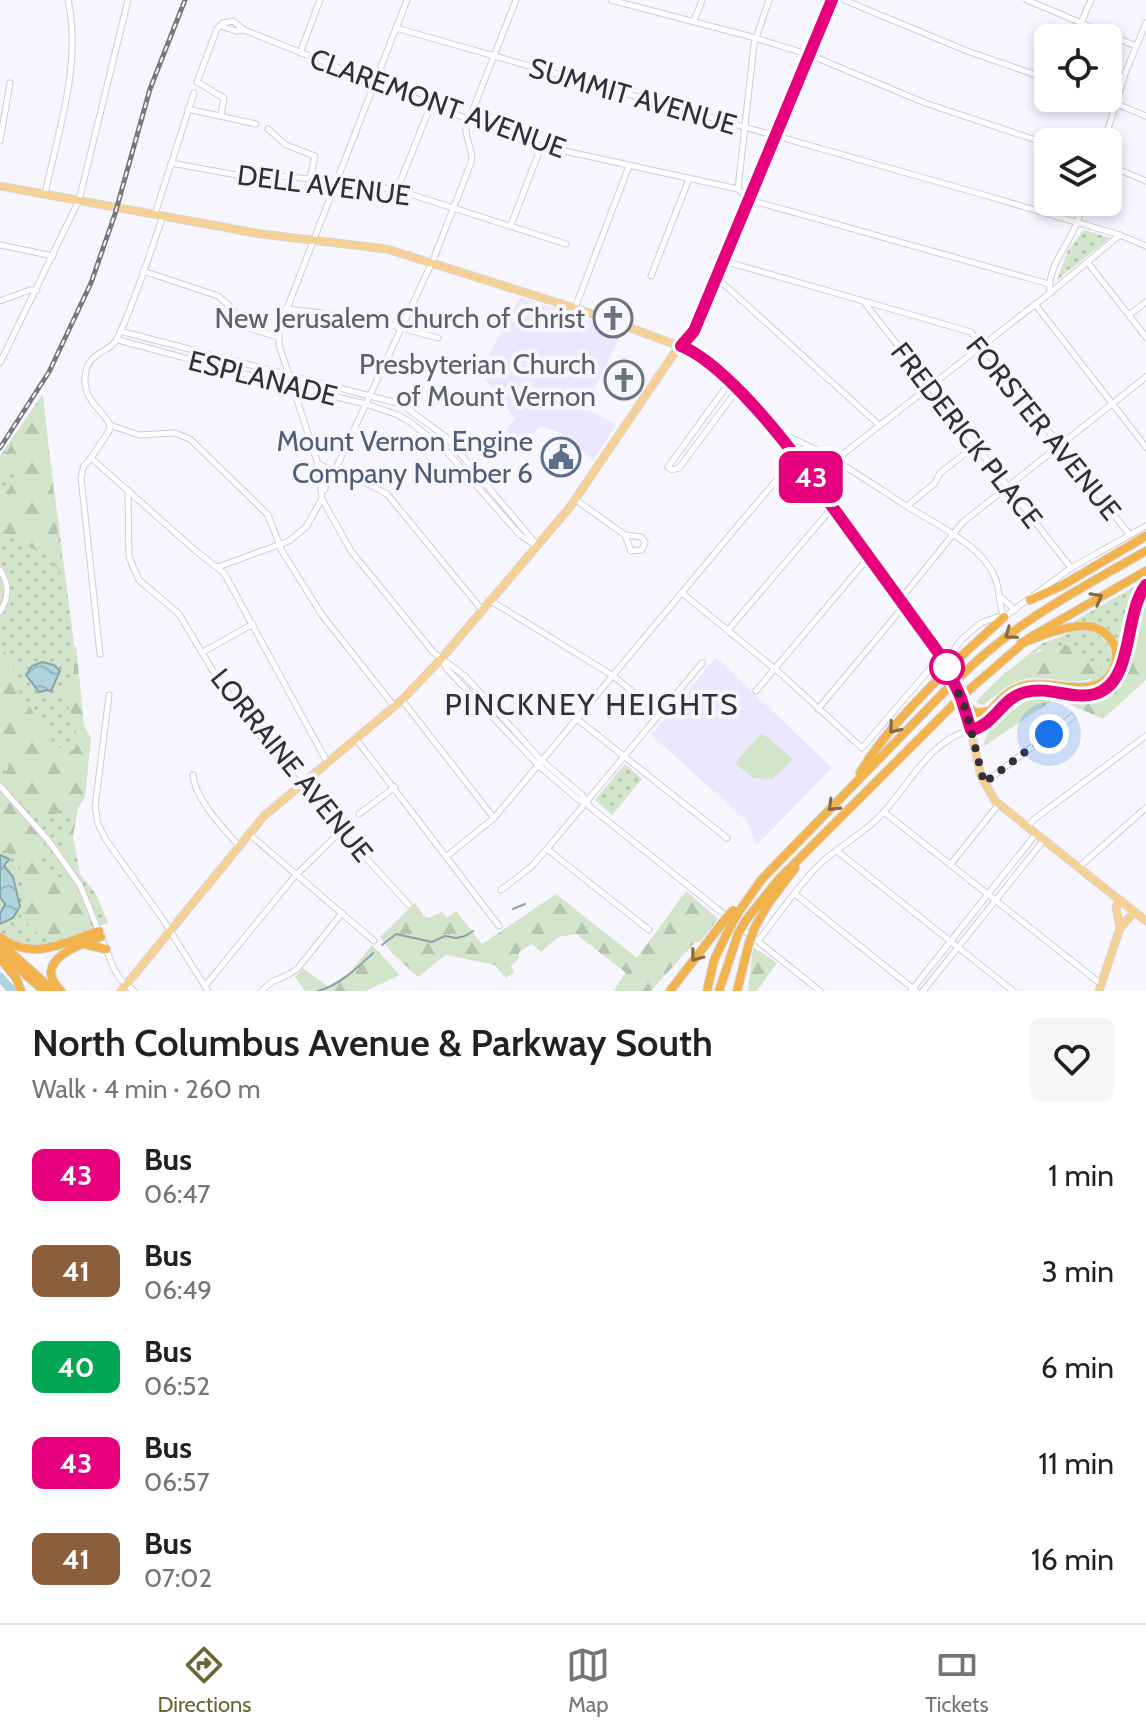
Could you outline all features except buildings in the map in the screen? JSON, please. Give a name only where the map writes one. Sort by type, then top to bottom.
[{"type":"highway","points":[[1030,600],[1063,585],[1146,536]]},
{"type":"highway","points":[[670,991],[756,886],[963,674],[1014,631],[1146,551]]},
{"type":"highway","points":[[719,991],[738,934],[771,887],[953,705],[1021,643],[1146,571]]},
{"type":"highway","points":[[971,730],[983,727],[1008,701],[1024,692],[1084,695],[1099,692],[1111,684],[1122,666],[1136,601],[1146,585]]},
{"type":"highway","points":[[853,785],[869,758],[941,676],[1004,617]]},
{"type":"highway","points":[[971,730],[1007,693],[1037,684],[1098,685],[1109,676],[1116,659],[1115,645],[1110,637],[1090,626],[1021,643]]},
{"type":"highway","points":[[963,704],[977,713],[989,711]]},
{"type":"highway","points":[[737,991],[755,927],[768,904],[807,852]]},
{"type":"highway","points":[[707,991],[726,924]]},
{"type":"highway","points":[[0,940],[17,948],[36,950],[100,934]]},
{"type":"highway","points":[[61,991],[53,979],[56,960],[66,950],[100,934]]},
{"type":"highway","points":[[0,940],[54,991]]},
{"type":"highway","points":[[84,944],[106,949]]},
{"type":"highway","points":[[0,955],[21,991]]},
{"type":"highway","points":[[0,955],[44,991]]},
{"type":"main road","points":[[123,988],[249,834],[300,784],[402,700],[483,611],[576,500],[694,331],[832,0]]},
{"type":"main road","points":[[0,186],[275,236],[375,247],[575,308],[693,351],[737,390],[778,433],[943,659],[963,704],[984,783],[998,805],[1146,921]]},
{"type":"main road","points":[[1120,901],[1116,907],[1120,928]]},
{"type":"main road","points":[[1100,987],[1120,928],[1134,912]]},
{"type":"street","points":[[45,194],[72,65],[73,28],[68,0]]},
{"type":"street","points":[[0,363],[79,200],[128,0]]},
{"type":"street","points":[[300,53],[320,0]]},
{"type":"street","points":[[218,567],[289,541],[306,527],[322,499],[318,464],[279,337],[286,309],[407,0]]},
{"type":"street","points":[[323,491],[432,262],[473,155],[466,134],[469,119],[516,0]]},
{"type":"street","points":[[611,0],[810,55],[925,103],[1034,139]]},
{"type":"street","points":[[694,22],[702,0]]},
{"type":"street","points":[[769,0],[755,38],[738,189],[750,200],[1049,284]]},
{"type":"street","points":[[844,0],[967,51],[1034,74]]},
{"type":"street","points":[[1027,0],[1136,46]]},
{"type":"street","points":[[1081,23],[1091,0]]},
{"type":"street","name":"CLAREMONT AVENUE","points":[[221,115],[224,98],[197,82],[217,29],[223,23],[233,21],[244,30],[300,53],[541,147],[738,189]]},
{"type":"street","points":[[1122,89],[1146,23]]},
{"type":"street","name":"SUMMIT AVENUE","points":[[396,28],[1120,235],[1146,246]]},
{"type":"street","points":[[0,89],[10,87],[0,141]]},
{"type":"street","points":[[194,93],[171,163],[143,271],[118,340],[90,360],[85,381],[91,402],[110,425],[139,435],[175,433],[190,439],[268,515],[280,545],[322,615],[394,706]]},
{"type":"street","points":[[397,190],[431,105]]},
{"type":"street","points":[[1122,106],[1146,116]]},
{"type":"street","points":[[188,109],[256,124]]},
{"type":"street","points":[[268,129],[286,145],[315,156],[310,179]]},
{"type":"street","points":[[511,225],[541,147]]},
{"type":"street","name":"DELL AVENUE","points":[[171,163],[259,179],[267,175],[397,190],[566,244]]},
{"type":"street","points":[[575,308],[629,166]]},
{"type":"street","points":[[1122,171],[1146,181]]},
{"type":"street","points":[[651,276],[689,179]]},
{"type":"street","points":[[1050,293],[1049,284],[1058,256],[1079,216]]},
{"type":"street","points":[[834,461],[1120,235]]},
{"type":"street","points":[[0,245],[53,256]]},
{"type":"street","name":"FORSTER AVENUE","points":[[724,261],[971,332],[1129,534]]},
{"type":"street","points":[[1088,263],[1146,337]]},
{"type":"street","points":[[143,271],[218,296],[232,308],[245,327],[279,337]]},
{"type":"street","points":[[717,278],[879,425]]},
{"type":"street","points":[[0,301],[37,290]]},
{"type":"street","name":"FREDERICK PLACE","points":[[864,301],[1071,568]]},
{"type":"street","points":[[1129,315],[1146,302]]},
{"type":"street","points":[[1035,304],[1146,447]]},
{"type":"street","points":[[286,309],[352,316],[438,338]]},
{"type":"street","name":"ESPLANADE","points":[[120,331],[401,404],[437,428],[465,457],[537,546]]},
{"type":"street","name":"ESPLANADE","points":[[118,340],[398,415],[436,441],[520,535],[537,546]]},
{"type":"street","points":[[818,709],[963,522],[1146,377]]},
{"type":"street","points":[[729,383],[670,468],[679,468],[737,390]]},
{"type":"street","points":[[100,654],[81,477],[84,466],[110,425]]},
{"type":"street","points":[[778,433],[834,461],[952,534],[987,563],[996,578],[1004,617]]},
{"type":"street","points":[[907,506],[934,484],[940,473],[976,445]]},
{"type":"street","points":[[447,856],[494,818],[612,675],[797,458],[809,448]]},
{"type":"street","points":[[91,458],[224,573],[327,762]]},
{"type":"street","points":[[318,464],[330,470],[336,468],[387,494],[483,611]]},
{"type":"street","name":"LORRAINE AVENUE","points":[[128,490],[129,557],[135,573],[145,587],[179,614],[240,711],[300,784],[409,905]]},
{"type":"street","points":[[322,499],[351,551],[408,623],[441,659],[465,676],[539,763],[582,795],[585,801],[753,942],[820,991]]},
{"type":"street","points":[[576,500],[625,535]]},
{"type":"street","points":[[728,630],[833,507]]},
{"type":"street","points":[[682,593],[774,669],[862,748],[934,664],[981,623],[1004,617],[1071,568],[1146,526]]},
{"type":"street","points":[[756,691],[869,557]]},
{"type":"street","points":[[0,570],[8,589],[6,603],[0,612]]},
{"type":"street","points":[[1002,598],[1015,610]]},
{"type":"street","points":[[491,601],[612,675],[660,713]]},
{"type":"street","points":[[203,652],[253,624]]},
{"type":"street","points":[[501,890],[532,866],[702,663]]},
{"type":"street","points":[[109,695],[96,816],[106,840],[162,918],[206,988],[297,873],[341,831]]},
{"type":"street","points":[[402,700],[494,818]]},
{"type":"street","points":[[984,783],[1072,717]]},
{"type":"street","points":[[577,719],[727,838]]},
{"type":"street","points":[[753,942],[821,863],[884,812],[917,769],[950,738],[971,730]]},
{"type":"street","points":[[1027,829],[1033,820],[1146,736]]},
{"type":"street","points":[[356,738],[499,926]]},
{"type":"street","points":[[193,775],[194,785],[205,804],[239,846]]},
{"type":"street","points":[[0,786],[72,873],[83,891],[123,988],[134,991]]},
{"type":"street","points":[[359,814],[395,787]]},
{"type":"street","points":[[950,865],[998,805]]},
{"type":"street","points":[[1078,868],[1146,808]]},
{"type":"street","points":[[884,812],[1100,987]]},
{"type":"street","points":[[249,834],[374,941]]},
{"type":"street","points":[[795,894],[913,990],[1035,835]]},
{"type":"street","points":[[923,991],[1043,841]]},
{"type":"street","points":[[547,849],[649,930]]},
{"type":"street","points":[[837,851],[1013,991]]},
{"type":"street","points":[[262,991],[273,979],[294,972],[342,913]]},
{"type":"shaded area","points":[[520,297],[623,331],[585,408],[616,425],[593,460],[561,433],[540,426],[515,453],[501,436],[515,419],[480,372]]},
{"type":"shaded area","points":[[716,657],[832,768],[757,845],[747,821],[651,735]]},
{"type":"green space","points":[[1084,230],[1110,238],[1057,280],[1068,250]]},
{"type":"green space","points":[[42,395],[74,644],[80,720],[75,812],[70,820],[80,874],[96,894],[108,923],[44,946],[19,945],[0,933],[0,456]]},
{"type":"green space","points":[[43,395],[62,574],[46,556],[0,530],[2,503],[16,480],[10,471],[0,475],[0,462]]},
{"type":"green space","points":[[1146,580],[1133,601],[1121,657],[1112,633],[1092,623],[1074,621]]},
{"type":"green space","points":[[1146,594],[1146,680],[1103,719],[1056,698],[983,747],[996,723],[1032,696],[1086,699],[1109,693],[1126,670],[1136,622]]},
{"type":"green space","points":[[1077,630],[1092,632],[1102,638],[1112,656],[1104,675],[1094,681],[1080,683],[1092,680],[1040,649],[1013,667],[1041,644]]},
{"type":"green space","points":[[0,645],[11,660],[21,697],[28,701],[54,745],[68,751],[76,749],[76,732],[63,695],[74,671],[73,649],[76,645],[84,725],[91,738],[85,797],[78,808],[70,854],[72,866],[61,852],[65,829],[74,812],[61,807],[55,817],[40,821],[2,780],[9,766],[0,759]]},
{"type":"green space","points":[[1066,645],[1101,667],[1102,674],[1081,681],[1021,680],[983,705],[976,702],[1016,664],[1040,651]]},
{"type":"green space","points":[[762,733],[793,759],[772,779],[753,778],[735,763]]},
{"type":"green space","points":[[625,764],[642,779],[612,815],[595,800]]},
{"type":"green space","points":[[0,792],[41,837],[44,843],[42,867],[72,883],[83,901],[89,925],[87,928],[49,941],[32,929],[20,913],[24,895],[23,876],[15,860],[0,849]]},
{"type":"green space","points":[[686,891],[718,919],[700,942],[695,942],[651,991],[613,991],[626,973],[576,934],[558,937],[541,952],[532,944],[519,952],[519,958],[511,966],[514,972],[506,978],[495,965],[446,955],[418,977],[380,937],[415,903],[429,918],[442,912],[447,918],[456,911],[482,944],[556,894],[637,958]]},
{"type":"green space","points":[[372,945],[400,975],[366,991],[305,991],[295,977],[303,968],[328,987],[350,972]]},
{"type":"green space","points":[[753,947],[777,963],[757,991],[748,991]]},
{"type":"water","points":[[42,662],[54,665],[60,671],[51,691],[39,692],[26,675],[32,666]]},
{"type":"water","points":[[0,855],[9,859],[4,866],[13,877],[20,906],[13,918],[0,924],[0,914],[5,904],[0,897]]},
{"type":"waterway","points":[[513,909],[525,904]]},
{"type":"waterway","points":[[382,945],[396,934],[432,942],[445,936],[465,936],[473,931]]},
{"type":"waterway","points":[[318,991],[341,980],[373,953]]},
{"type":"waterway","points":[[0,977],[12,991]]},
{"type":"railway","points":[[0,448],[49,372],[91,283],[115,214],[150,89],[185,0]]},
{"type":"bus line","name":"43","points":[[832,0],[694,331],[681,346],[693,351],[729,383],[778,433],[797,458],[943,659],[966,710],[971,730],[983,727],[1008,701],[1024,692],[1084,695],[1107,688],[1122,666],[1133,609],[1146,585]]},
{"type":"place","name":"New Jerusalem Church of Christ","points":[[613,318]]},
{"type":"place","name":"Presbyterian Church of Mount Vernon","points":[[624,380]]},
{"type":"place","name":"Mount Vernon Engine Company Number 6","points":[[561,457]]},
{"type":"district","name":"PINCKNEY HEIGHTS","points":[[592,704]]},
{"type":"route","points":[[947,667],[966,710],[984,783],[1049,734]]}]
